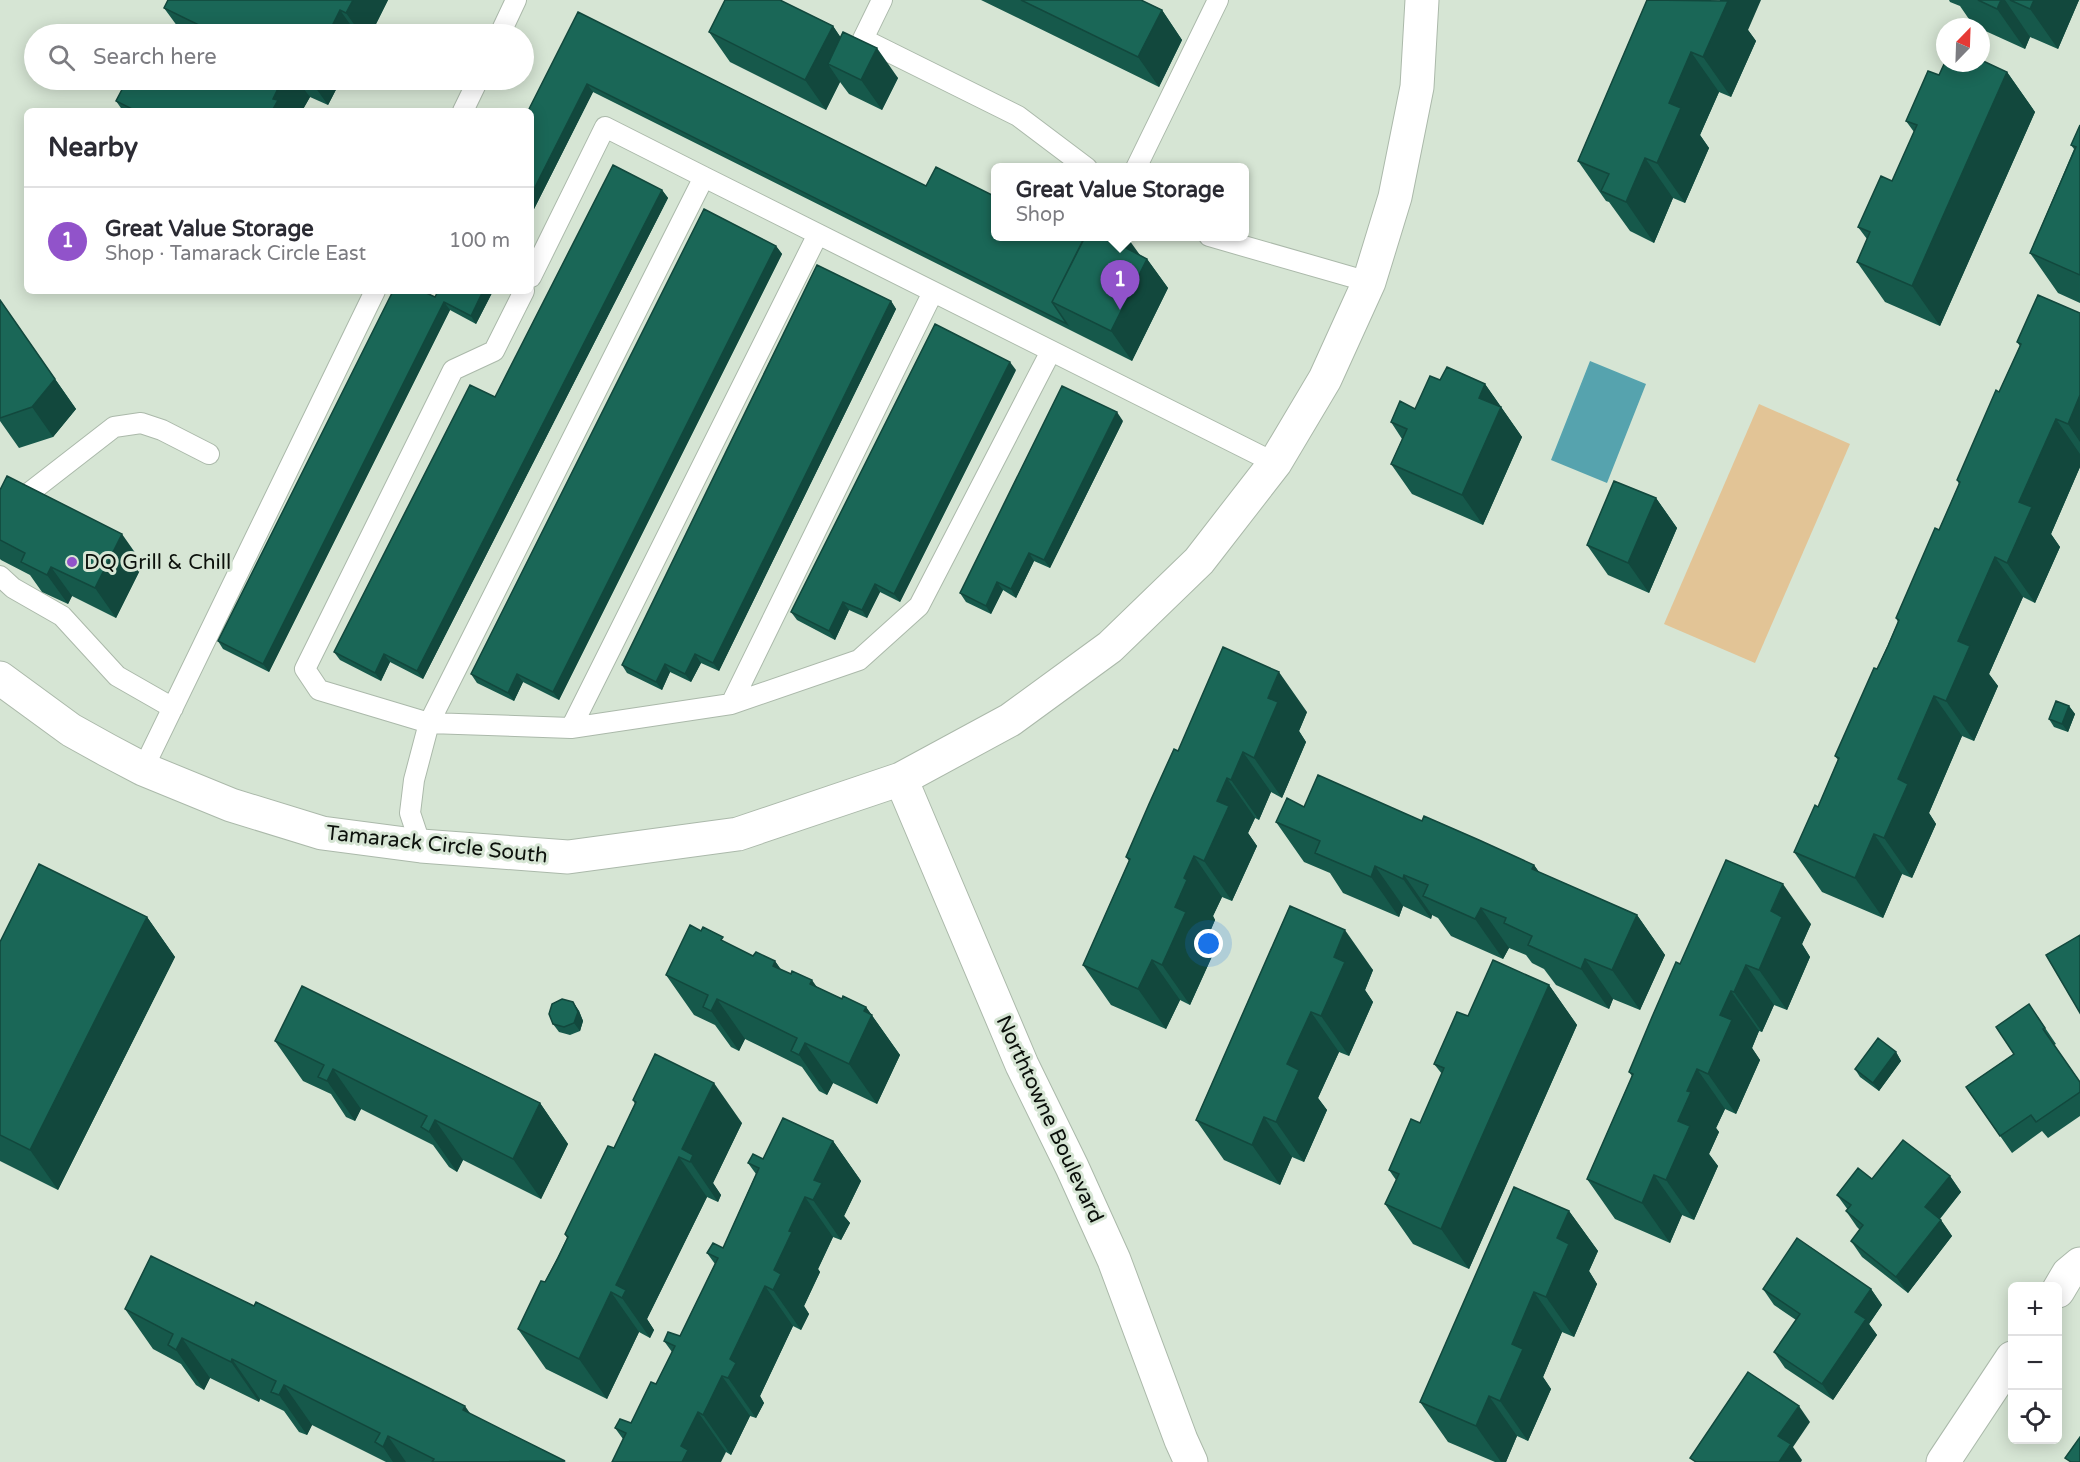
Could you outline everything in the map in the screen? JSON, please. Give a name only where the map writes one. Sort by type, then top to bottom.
[{"type":"street","name":"Tamarack Circle South","points":[[0,678],[71,730],[143,769],[231,805],[322,833],[421,846],[568,857],[727,836],[901,779],[1010,720],[1110,647],[1199,561],[1275,463],[1325,379],[1369,282],[1395,197],[1415,98],[1422,0]]},
{"type":"street","name":"Northtowne Boulevard","points":[[901,779],[1022,1065],[1114,1260],[1191,1462]]},
{"type":"street","points":[[2062,1284],[2068,1274],[2080,1264]]},
{"type":"street","points":[[1942,1462],[2008,1365]]},
{"type":"lane","points":[[505,24],[516,0]]},
{"type":"lane","points":[[882,0],[863,39],[1018,116],[1080,163]]},
{"type":"lane","points":[[1138,163],[1218,0]]},
{"type":"lane","points":[[464,108],[473,90]]},
{"type":"lane","points":[[534,271],[605,126],[1275,463]]},
{"type":"lane","points":[[421,846],[410,813],[414,780],[429,723],[704,177]]},
{"type":"lane","points":[[571,728],[818,234]]},
{"type":"lane","points":[[1223,241],[1369,282]]},
{"type":"lane","points":[[731,704],[933,292]]},
{"type":"lane","points":[[143,769],[374,294]]},
{"type":"lane","points":[[522,294],[494,351],[453,370],[305,669],[319,690],[429,723],[571,728],[731,704],[859,660],[919,606],[1051,351]]},
{"type":"lane","points":[[0,531],[3,522],[29,494],[114,427],[141,423],[162,430],[209,454]]},
{"type":"lane","points":[[0,576],[13,588],[62,616],[117,676],[173,708]]},
{"type":"shaded area","points":[[1759,404],[1850,444],[1755,663],[1664,624]]},
{"type":"water","points":[[1590,361],[1646,384],[1607,483],[1551,460]]},
{"type":"building","points":[[168,0],[353,0],[346,13],[340,10],[333,24],[197,24],[164,8]]},
{"type":"building","points":[[725,0],[780,0],[833,26],[805,80],[709,32]]},
{"type":"building","points":[[1021,0],[1141,0],[1162,10],[1138,57]]},
{"type":"building","points":[[1647,0],[1728,1],[1703,57],[1691,52],[1669,103],[1681,108],[1657,163],[1645,158],[1626,202],[1601,191],[1609,174],[1578,161]]},
{"type":"building","points":[[1978,0],[2001,0],[1997,9]]},
{"type":"building","points":[[2010,0],[2034,0],[2030,9]]},
{"type":"building","points":[[578,12],[926,186],[936,167],[991,194],[991,241],[1082,241],[1052,302],[1067,324],[587,84],[534,189],[534,108],[530,108]]},
{"type":"building","points":[[843,32],[877,48],[861,80],[828,64]]},
{"type":"building","points":[[1990,64],[2007,72],[1912,286],[1857,262],[1870,232],[1858,227],[1881,176],[1892,181],[1917,125],[1906,121],[1928,71],[1939,75],[1940,72],[1990,72]]},
{"type":"building","points":[[122,90],[277,90],[273,99],[278,100],[274,108],[130,108],[116,101]]},
{"type":"building","points":[[2080,125],[2080,275],[2030,253],[2076,147],[2071,145]]},
{"type":"building","points":[[613,165],[662,190],[417,671],[384,654],[375,673],[334,652],[470,385],[495,397]]},
{"type":"building","points":[[704,209],[776,246],[553,692],[517,674],[508,693],[471,674]]},
{"type":"building","points":[[1083,241],[1125,241],[1122,246],[1147,259],[1111,331],[1052,302]]},
{"type":"building","points":[[817,265],[891,301],[713,663],[695,654],[685,674],[665,664],[656,682],[622,665]]},
{"type":"building","points":[[392,294],[428,294],[435,297],[436,294],[482,294],[471,316],[444,302],[263,664],[218,641]]},
{"type":"building","points":[[2038,295],[2080,313],[2080,395],[2068,424],[2056,419],[2019,502],[2032,507],[2007,563],[1995,557],[1958,641],[1970,646],[1946,701],[1934,696],[1898,779],[1908,784],[1884,838],[1874,834],[1855,878],[1794,852],[1815,805],[1818,807],[1839,758],[1835,756],[1874,668],[1877,669],[1888,646],[1899,620],[1896,618],[1935,528],[1939,530],[1950,505],[1960,482],[1957,480],[1996,390],[1999,392],[2021,344],[2017,342]]},
{"type":"building","points":[[0,300],[55,379],[32,407],[0,418]]},
{"type":"building","points":[[935,324],[1010,362],[894,594],[875,584],[862,610],[843,602],[829,631],[791,612]]},
{"type":"building","points":[[1447,367],[1485,384],[1479,398],[1501,407],[1462,495],[1391,464],[1407,429],[1391,422],[1400,401],[1415,409],[1430,376],[1440,380]]},
{"type":"building","points":[[1062,386],[1117,412],[1044,560],[1029,553],[1011,589],[997,582],[986,606],[960,593]]},
{"type":"building","points":[[7,476],[122,534],[95,588],[51,567],[47,575],[21,562],[25,553],[0,540],[0,490]]},
{"type":"building","points":[[1614,481],[1656,498],[1628,563],[1587,545]]},
{"type":"building","points":[[1223,647],[1279,672],[1268,698],[1278,702],[1254,758],[1243,752],[1231,780],[1227,778],[1217,801],[1229,806],[1204,861],[1194,856],[1184,878],[1187,880],[1175,907],[1186,912],[1162,965],[1152,960],[1138,989],[1083,965],[1130,859],[1126,857],[1149,804],[1174,749],[1178,751]]},
{"type":"building","points":[[2056,701],[2069,706],[2062,724],[2049,719]]},
{"type":"building","points":[[1318,775],[1422,821],[1424,816],[1479,840],[1534,865],[1532,869],[1637,915],[1612,970],[1585,959],[1581,969],[1528,945],[1532,936],[1504,923],[1506,918],[1481,908],[1475,919],[1423,896],[1428,885],[1404,875],[1403,879],[1375,866],[1371,877],[1315,853],[1320,841],[1276,822],[1287,798],[1304,807]]},
{"type":"building","points":[[1726,860],[1783,884],[1771,911],[1782,917],[1759,970],[1746,965],[1734,992],[1731,991],[1720,1015],[1732,1020],[1708,1074],[1697,1069],[1687,1091],[1691,1092],[1678,1121],[1690,1126],[1666,1180],[1654,1175],[1642,1203],[1587,1179],[1633,1074],[1629,1072],[1652,1017],[1676,962],[1680,964]]},
{"type":"building","points":[[39,864],[147,917],[30,1150],[0,1135],[0,942]]},
{"type":"building","points":[[1290,906],[1345,930],[1334,957],[1345,962],[1321,1016],[1311,1012],[1287,1064],[1299,1070],[1276,1122],[1264,1117],[1252,1145],[1196,1120]]},
{"type":"building","points":[[690,925],[701,931],[703,927],[723,937],[721,940],[753,956],[756,952],[775,961],[773,966],[791,974],[792,971],[812,980],[810,984],[866,1007],[864,1011],[872,1015],[849,1064],[805,1043],[799,1055],[791,1051],[797,1038],[717,999],[711,1011],[703,1007],[708,995],[666,975]]},
{"type":"building","points":[[2080,935],[2080,1013],[2046,955]]},
{"type":"building","points":[[1493,960],[1549,985],[1441,1229],[1385,1204],[1399,1174],[1389,1170],[1411,1119],[1420,1123],[1444,1068],[1434,1064],[1457,1012],[1468,1016]]},
{"type":"building","points":[[302,986],[540,1103],[513,1159],[435,1120],[429,1132],[421,1127],[427,1116],[333,1069],[327,1081],[318,1077],[324,1065],[275,1041]]},
{"type":"building","points":[[562,999],[573,1002],[578,1012],[574,1023],[564,1027],[553,1024],[549,1014],[552,1004]]},
{"type":"building","points":[[2029,1004],[2045,1028],[2043,1029],[2080,1082],[2080,1092],[2036,1122],[2031,1115],[2000,1136],[1966,1087],[2014,1054],[1996,1027]]},
{"type":"building","points":[[1878,1038],[1896,1052],[1873,1083],[1855,1069]]},
{"type":"building","points":[[655,1054],[714,1083],[682,1149],[693,1155],[690,1162],[679,1157],[616,1285],[626,1290],[622,1298],[611,1292],[579,1359],[518,1329],[541,1281],[545,1282],[558,1258],[568,1237],[565,1234],[608,1146],[614,1148]]},
{"type":"building","points":[[783,1118],[833,1141],[814,1180],[822,1183],[813,1200],[805,1197],[789,1231],[792,1232],[774,1270],[781,1274],[773,1290],[765,1286],[730,1359],[736,1363],[728,1378],[722,1376],[703,1415],[698,1412],[681,1446],[688,1450],[682,1462],[612,1462],[626,1433],[615,1428],[620,1419],[631,1423],[651,1382],[656,1384],[675,1346],[664,1341],[668,1332],[680,1336],[718,1258],[707,1253],[713,1243],[723,1248],[759,1168],[748,1163],[753,1154],[763,1159]]},
{"type":"building","points":[[1903,1140],[1950,1176],[1925,1207],[1941,1220],[1896,1277],[1851,1241],[1863,1225],[1846,1211],[1851,1205],[1837,1195],[1858,1168],[1872,1179]]},
{"type":"building","points":[[1514,1187],[1569,1211],[1557,1238],[1569,1244],[1546,1297],[1534,1292],[1512,1344],[1523,1349],[1500,1401],[1489,1396],[1476,1426],[1420,1402]]},
{"type":"building","points":[[1797,1238],[1871,1289],[1855,1312],[1866,1319],[1822,1384],[1774,1352],[1800,1314],[1763,1289]]},
{"type":"building","points":[[151,1256],[254,1306],[256,1302],[465,1406],[463,1410],[565,1461],[432,1462],[434,1459],[388,1436],[383,1447],[375,1442],[380,1433],[284,1385],[279,1395],[271,1392],[276,1381],[232,1359],[231,1362],[182,1338],[176,1350],[168,1345],[173,1334],[125,1309]]},
{"type":"building","points":[[1748,1372],[1799,1406],[1778,1436],[1791,1444],[1779,1462],[1696,1462],[1690,1458]]},
{"type":"building","points":[[2080,1437],[2080,1462],[2071,1462],[2065,1458]]},
{"type":"place","name":"Great Value Storage","points":[[1120,310]]},
{"type":"place","name":"DQ Grill & Chill","points":[[72,562]]}]
